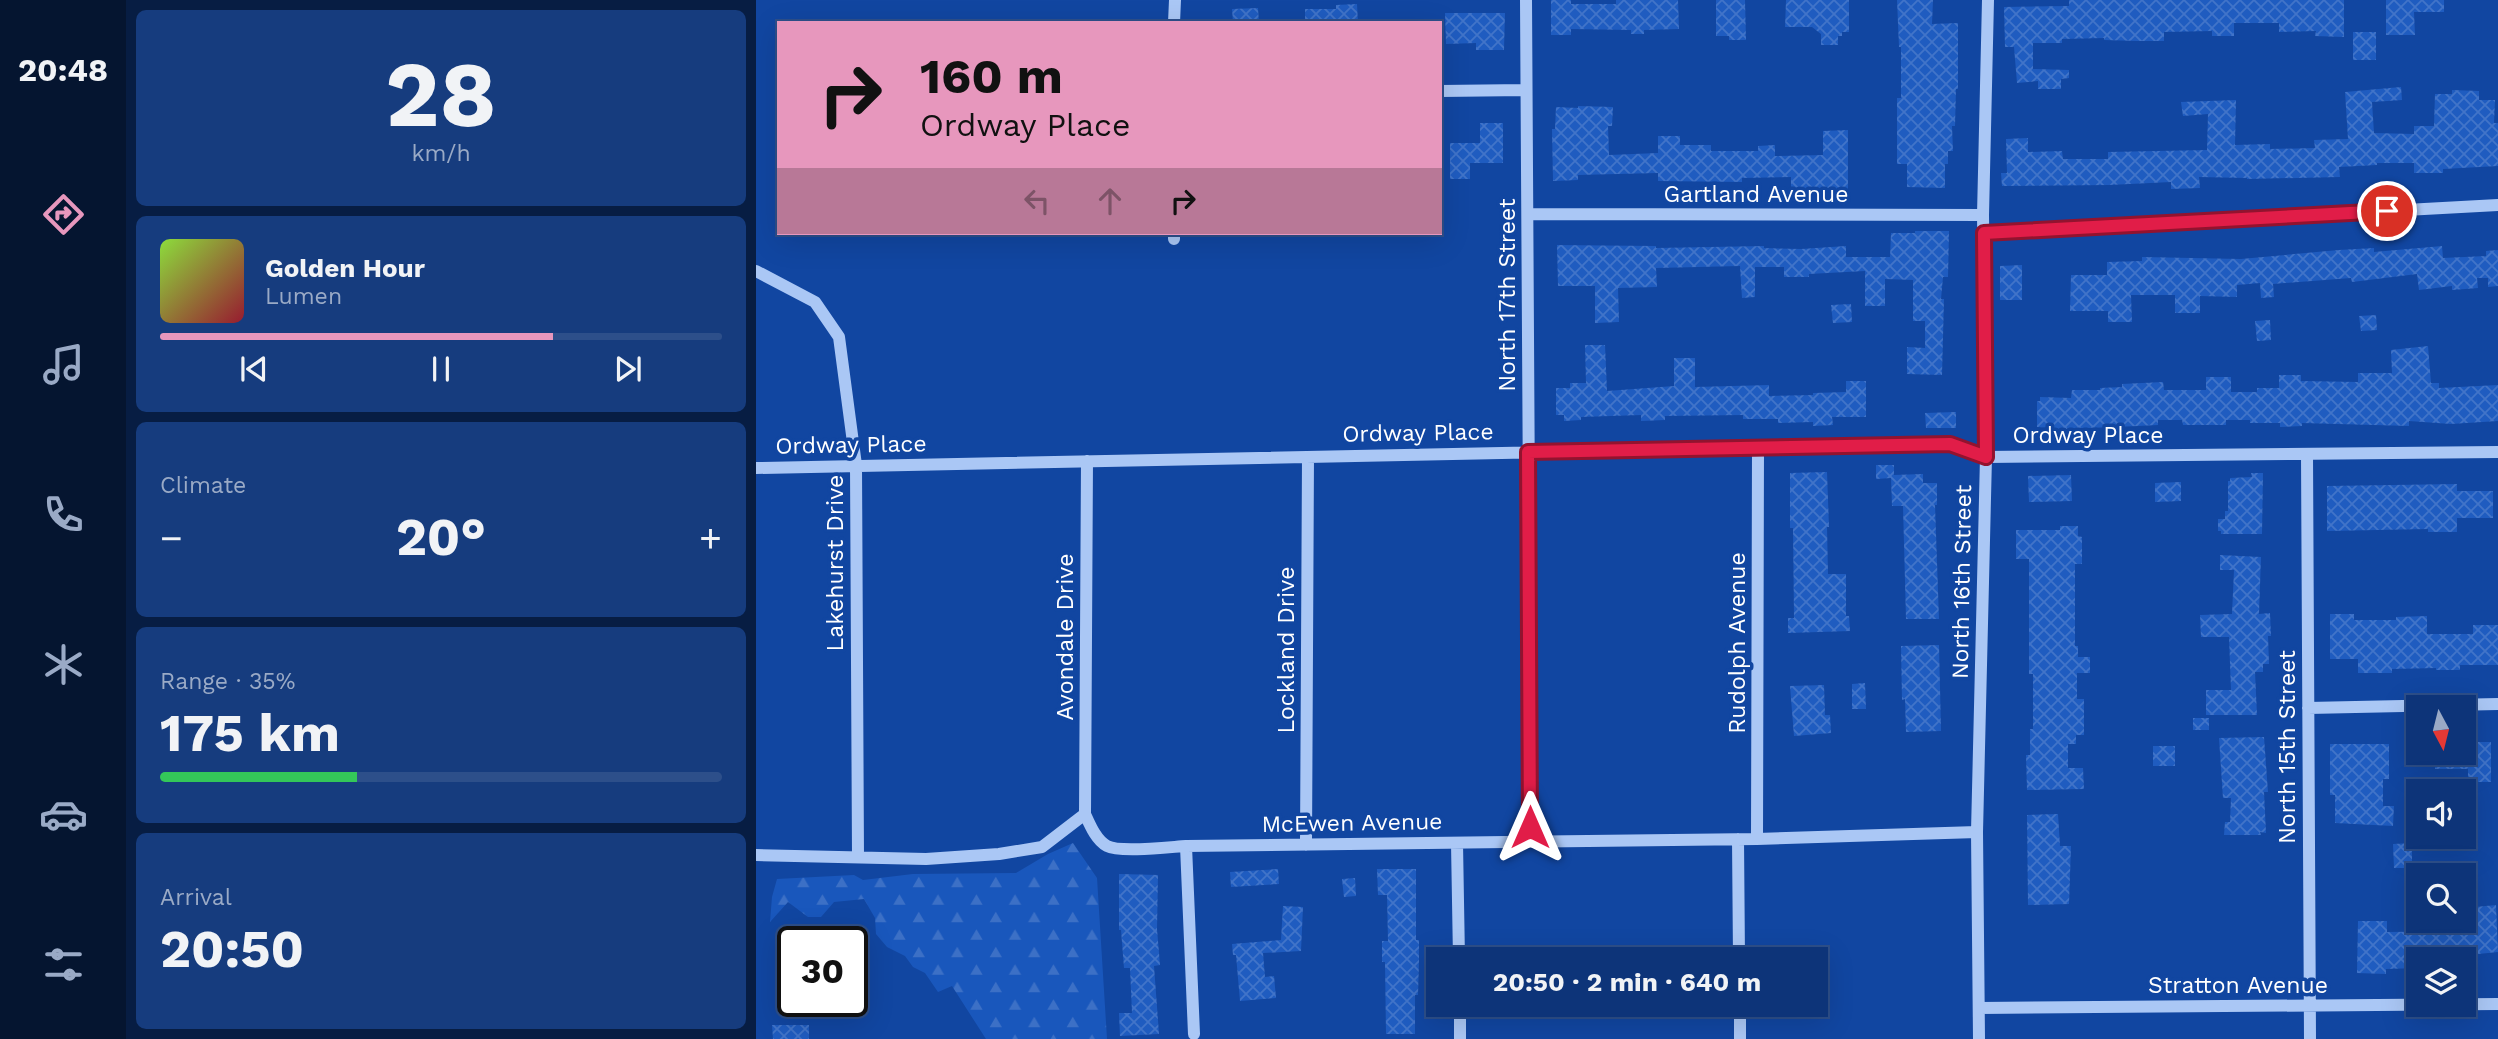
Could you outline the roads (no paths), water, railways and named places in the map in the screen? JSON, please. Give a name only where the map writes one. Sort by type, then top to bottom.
[{"type":"street","points":[[1174,21],[1175,0]]},
{"type":"street","name":"North 17th Street","points":[[1526,0],[1531,842]]},
{"type":"street","name":"North 16th Street","points":[[1979,1039],[1977,832],[1986,457],[1983,215],[1988,0]]},
{"type":"street","points":[[1442,91],[1526,90]]},
{"type":"street","points":[[1984,233],[2498,205]]},
{"type":"street","name":"Gartland Avenue","points":[[1528,214],[1983,215]]},
{"type":"street","name":"Lakehurst Drive","points":[[756,271],[815,302],[839,337],[856,465],[858,857]]},
{"type":"street","name":"Ordway Place","points":[[756,468],[1950,444],[1986,457],[2498,452]]},
{"type":"street","name":"Rudolph Avenue","points":[[1757,839],[1758,448]]},
{"type":"street","name":"North 15th Street","points":[[2308,455],[2310,1039]]},
{"type":"street","name":"Lockland Drive","points":[[1306,845],[1308,457]]},
{"type":"street","name":"Avondale Drive","points":[[1084,814],[1087,461]]},
{"type":"street","points":[[2308,708],[2498,704]]},
{"type":"street","points":[[756,855],[926,859],[995,854],[1042,847],[1084,814]]},
{"type":"street","name":"McEwen Avenue","points":[[1084,814],[1096,836],[1107,846],[1119,849],[1757,839],[1977,832]]},
{"type":"street","points":[[1738,839],[1739,947]]},
{"type":"street","points":[[1457,842],[1459,947]]},
{"type":"street","points":[[1186,846],[1194,1034]]},
{"type":"street","name":"Stratton Avenue","points":[[1979,1007],[2498,1004]]},
{"type":"street","points":[[1460,1017],[1460,1039]]},
{"type":"street","points":[[1740,1017],[1740,1039]]}]
